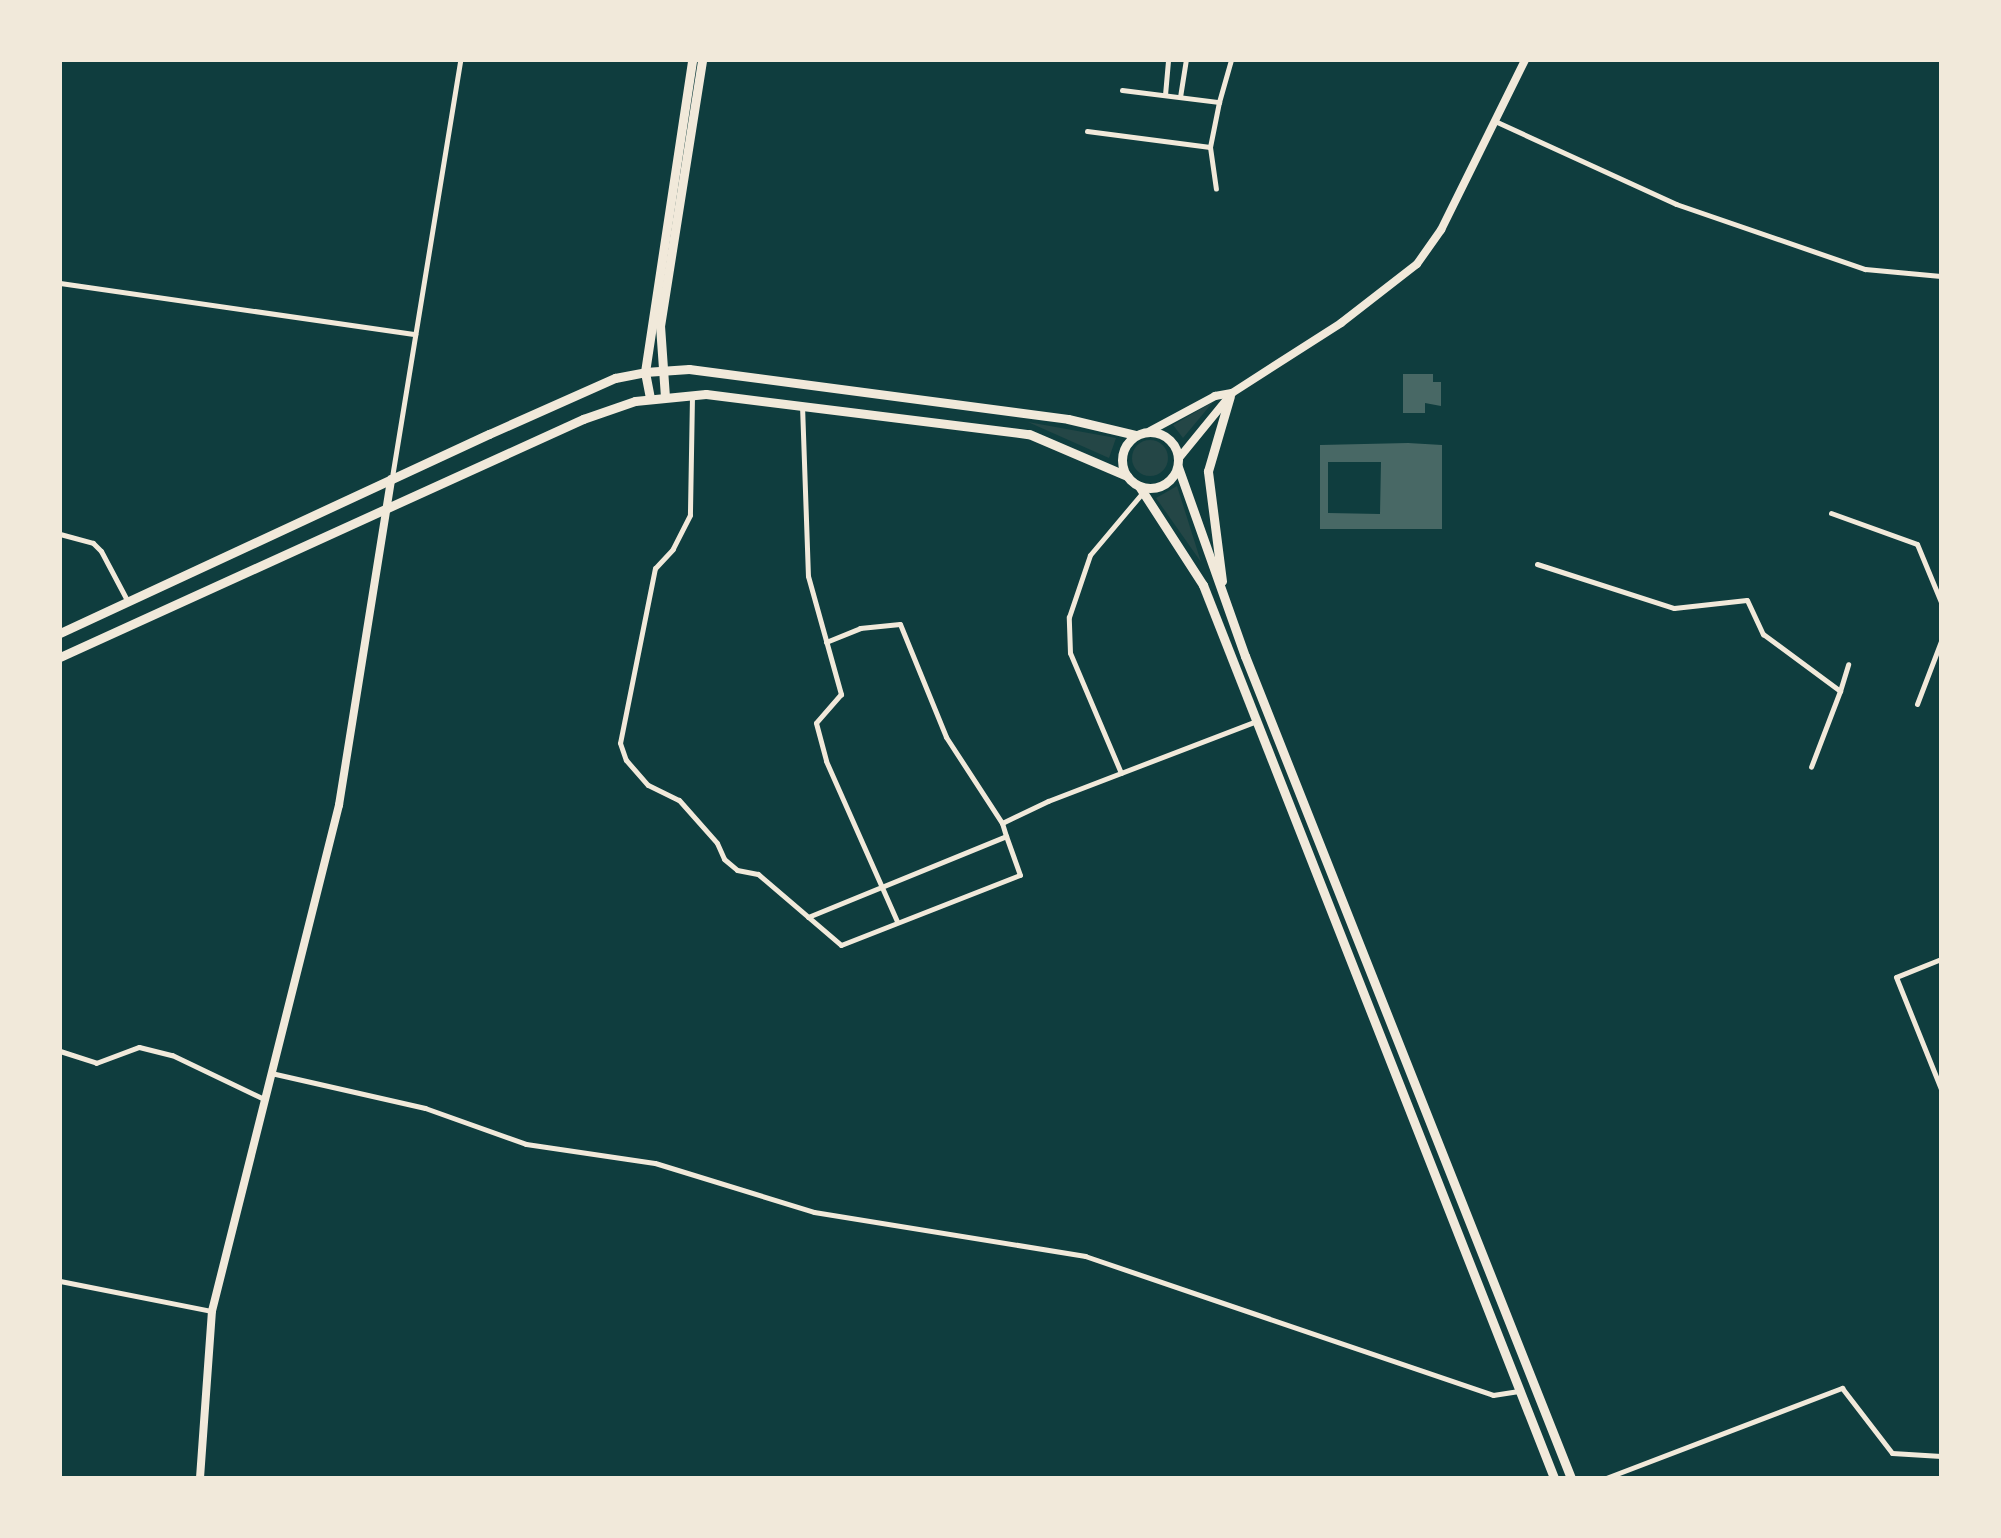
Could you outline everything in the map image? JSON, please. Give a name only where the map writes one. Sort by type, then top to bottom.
[{"type":"main road","points":[[650,398],[645,372],[692,60]]},
{"type":"main road","points":[[665,397],[660,326],[702,60]]},
{"type":"main road","points":[[1141,489],[1162,485],[1231,394],[1341,323],[1417,264],[1441,230],[1525,60]]},
{"type":"main road","points":[[60,633],[615,378],[689,369],[1068,419],[1135,435],[1150,431],[1215,396],[1231,394]]},
{"type":"main road","points":[[1222,585],[1208,471],[1231,394]]},
{"type":"main road","points":[[60,657],[583,419],[650,398],[692,395],[802,404],[1029,434],[1127,476],[1141,489],[1203,585],[1254,722],[1554,1478]]},
{"type":"main road","points":[[1150,431],[1169,439],[1254,680],[1571,1478]]},
{"type":"main road","points":[[1127,476],[1122,454],[1135,435]]},
{"type":"main road","points":[[200,1478],[212,1311],[339,805],[391,479]]},
{"type":"street","points":[[391,479],[460,60]]},
{"type":"street","points":[[1165,95],[1168,60]]},
{"type":"street","points":[[1180,97],[1186,60]]},
{"type":"street","points":[[1216,189],[1210,147],[1231,60]]},
{"type":"street","points":[[1122,90],[1219,102]]},
{"type":"street","points":[[1497,122],[1676,204],[1865,269],[1941,276]]},
{"type":"street","points":[[1087,131],[1210,147]]},
{"type":"street","points":[[60,283],[415,334]]},
{"type":"street","points":[[692,395],[690,515],[673,549],[655,568],[620,743],[626,760],[648,785],[679,800],[717,843],[724,859],[737,870],[758,874],[841,945],[1020,875],[1002,823],[946,737],[900,624],[860,628],[826,642]]},
{"type":"street","points":[[802,404],[808,576],[841,694],[816,723],[826,761],[897,921]]},
{"type":"street","points":[[1121,773],[1070,653],[1069,617],[1095,547],[1141,489]]},
{"type":"street","points":[[1831,513],[1917,544],[1941,602]]},
{"type":"street","points":[[60,534],[93,543],[101,551],[129,603]]},
{"type":"street","points":[[1537,564],[1674,608],[1747,600],[1763,634],[1840,691]]},
{"type":"street","points":[[1917,704],[1941,641]]},
{"type":"street","points":[[1811,767],[1848,664]]},
{"type":"street","points":[[1002,823],[1254,722]]},
{"type":"street","points":[[808,917],[1006,836]]},
{"type":"street","points":[[1941,959],[1896,977],[1941,1089]]},
{"type":"street","points":[[60,1051],[96,1063],[139,1047],[161,1052],[264,1099]]},
{"type":"street","points":[[271,1073],[425,1108],[526,1144],[655,1163],[814,1212],[1085,1256],[1493,1395],[1520,1390]]},
{"type":"street","points":[[60,1281],[212,1311]]},
{"type":"street","points":[[1606,1478],[1842,1388],[1892,1453],[1941,1456]]},
{"type":"shaded area","points":[[1213,402],[1183,438],[1173,425]]},
{"type":"shaded area","points":[[1028,422],[1116,438],[1109,458]]},
{"type":"shaded area","points":[[1150,440],[1162,446],[1168,458],[1162,470],[1150,476],[1138,470],[1132,458],[1138,446]]},
{"type":"shaded area","points":[[1177,486],[1201,562],[1156,498]]},
{"type":"building","points":[[1403,374],[1433,374],[1433,382],[1441,382],[1441,406],[1425,403],[1425,413],[1403,413]]},
{"type":"building","points":[[1320,445],[1442,445],[1442,529],[1320,529]],"holes":[[[1328,462],[1381,462],[1380,514],[1328,513]]]}]
